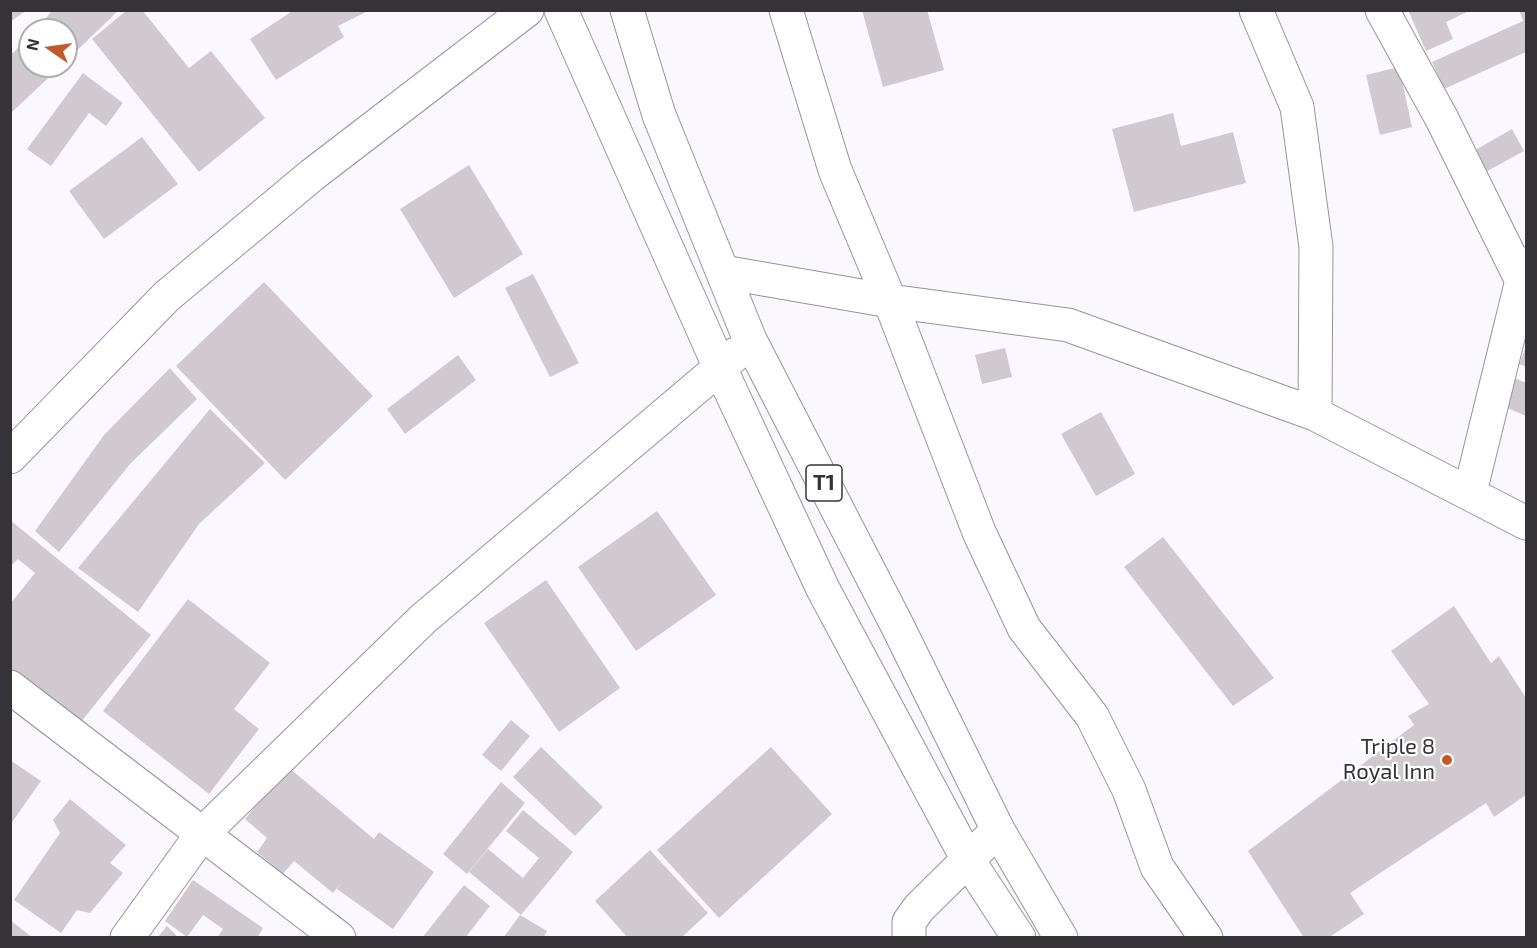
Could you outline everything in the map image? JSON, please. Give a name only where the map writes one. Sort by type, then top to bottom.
[{"type":"main road","points":[[10,457],[167,296],[312,175],[527,10]]},
{"type":"main road","points":[[561,10],[721,370],[823,589],[968,860],[1019,938]]},
{"type":"main road","points":[[786,10],[835,170],[890,301],[979,532],[1024,628],[1092,716],[1129,789],[1157,867],[1206,938]]},
{"type":"main road","points":[[1256,10],[1297,107],[1316,247],[1315,414]]},
{"type":"main road","points":[[1382,10],[1524,271],[1470,492]]},
{"type":"main road","name":"T1","points":[[629,11],[659,115],[750,340],[897,625],[998,830],[1061,938]]},
{"type":"main road","points":[[723,272],[890,301],[1068,325],[1315,414],[1527,523]]},
{"type":"main road","points":[[127,938],[202,834],[423,619],[721,370],[750,340]]},
{"type":"main road","points":[[10,687],[339,938]]},
{"type":"main road","points":[[909,938],[909,922],[919,908],[998,830]]},
{"type":"building","points":[[10,10],[27,10],[10,22]]},
{"type":"building","points":[[53,10],[119,10],[78,49],[78,18],[46,18]]},
{"type":"building","points":[[127,10],[142,10],[189,68],[211,51],[265,118],[199,172],[92,39]]},
{"type":"building","points":[[294,10],[370,10],[338,26],[344,37],[276,80],[250,39]]},
{"type":"building","points":[[862,10],[927,10],[944,70],[883,87]]},
{"type":"building","points":[[1408,10],[1471,10],[1446,22],[1453,39],[1426,51]]},
{"type":"building","points":[[1519,10],[1526,10],[1526,52],[1444,89],[1432,62],[1523,21]]},
{"type":"building","points":[[18,48],[18,78],[48,78],[10,114],[10,50],[13,53]]},
{"type":"building","points":[[1399,67],[1412,127],[1380,135],[1366,75]]},
{"type":"building","points":[[83,73],[123,103],[106,126],[89,113],[51,166],[27,149]]},
{"type":"building","points":[[1173,113],[1181,146],[1233,132],[1246,183],[1134,212],[1112,129]]},
{"type":"building","points":[[1512,129],[1524,151],[1482,174],[1470,153]]},
{"type":"building","points":[[142,137],[178,184],[104,239],[69,191]]},
{"type":"building","points":[[469,165],[523,254],[454,298],[400,209]]},
{"type":"building","points":[[533,274],[579,363],[550,377],[505,288]]},
{"type":"building","points":[[264,282],[373,396],[285,480],[176,366]]},
{"type":"building","points":[[1526,346],[1526,367],[1519,364]]},
{"type":"building","points":[[1005,348],[1012,377],[982,384],[975,355]]},
{"type":"building","points":[[458,355],[476,380],[405,434],[387,409]]},
{"type":"building","points":[[170,368],[197,399],[130,464],[59,552],[35,531],[104,435]]},
{"type":"building","points":[[1510,376],[1526,383],[1526,416],[1498,404]]},
{"type":"building","points":[[210,409],[265,463],[199,524],[138,612],[78,568]]},
{"type":"building","points":[[1101,412],[1135,474],[1096,496],[1061,434]]},
{"type":"building","points":[[657,511],[716,595],[636,651],[578,567]]},
{"type":"building","points":[[10,520],[151,635],[76,728],[10,674],[10,604],[35,573],[18,559],[10,567]]},
{"type":"building","points":[[1163,537],[1274,678],[1233,706],[1124,567]]},
{"type":"building","points":[[546,580],[620,688],[559,732],[484,623]]},
{"type":"building","points":[[188,599],[270,663],[234,709],[259,729],[209,794],[103,711]]},
{"type":"building","name":"Triple 8 Royal Inn","points":[[1454,606],[1491,663],[1499,656],[1526,698],[1526,795],[1494,817],[1486,803],[1350,893],[1364,914],[1328,938],[1304,938],[1248,851],[1414,725],[1408,716],[1429,704],[1391,651]]},
{"type":"building","points":[[511,720],[530,736],[501,771],[482,755]]},
{"type":"building","points":[[541,747],[603,807],[575,836],[513,777]]},
{"type":"building","points":[[771,747],[832,814],[719,918],[657,850]]},
{"type":"building","points":[[10,760],[41,781],[10,825]]},
{"type":"building","points":[[288,767],[374,839],[379,832],[434,872],[393,929],[337,889],[342,882],[333,893],[294,861],[283,874],[257,852],[267,838],[245,819]]},
{"type":"building","points":[[501,782],[525,803],[467,874],[443,854]]},
{"type":"building","points":[[70,799],[126,845],[110,863],[123,873],[90,913],[77,910],[61,933],[14,900],[60,833],[53,820]]},
{"type":"building","points":[[523,810],[573,852],[521,915],[469,872],[488,849],[523,878],[539,858],[506,831]]},
{"type":"building","points":[[650,850],[708,913],[681,938],[628,938],[595,901]]},
{"type":"building","points":[[193,880],[263,928],[257,938],[217,938],[223,929],[203,915],[187,937],[165,921]]},
{"type":"building","points":[[464,885],[490,906],[465,938],[422,938]]},
{"type":"building","points":[[520,915],[547,931],[543,938],[503,938]]},
{"type":"building","points":[[10,920],[33,938],[10,938]]},
{"type":"building","points":[[167,926],[179,938],[157,938]]},
{"type":"place","name":"Triple 8 Royal Inn","points":[[1447,760]]}]
